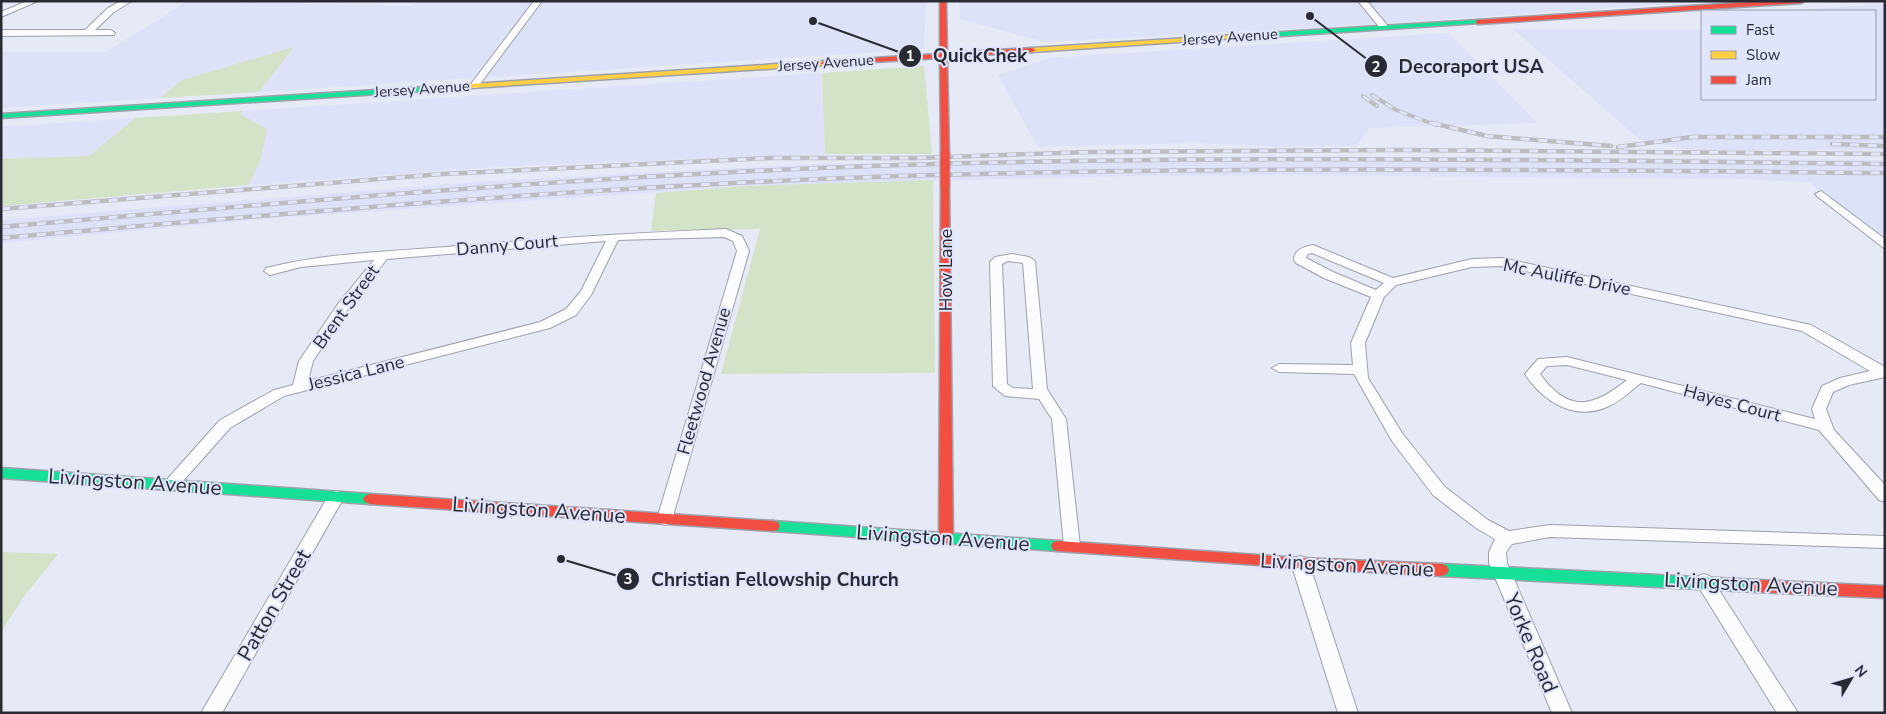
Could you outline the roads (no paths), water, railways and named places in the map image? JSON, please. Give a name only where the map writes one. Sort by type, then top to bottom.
[{"type":"main road","name":"How Lane","points":[[943,1],[946,538]]},
{"type":"main road","name":"Jersey Avenue","points":[[1,116],[1800,1]]},
{"type":"main road","points":[[887,59],[922,51],[943,38],[963,48],[994,52]]},
{"type":"main road","points":[[887,59],[922,63],[943,73],[968,60],[994,52]]},
{"type":"main road","name":"Livingston Avenue","points":[[1,473],[1300,563],[1704,581],[1885,592]]},
{"type":"street","points":[[1,15],[34,1]]},
{"type":"street","points":[[87,33],[111,10],[128,1]]},
{"type":"street","points":[[474,86],[538,1]]},
{"type":"street","points":[[1362,1],[1384,27]]},
{"type":"street","points":[[1,33],[110,34]]},
{"type":"street","points":[[1821,194],[1885,245]]},
{"type":"street","name":"Danny Court","points":[[270,271],[301,263],[614,236],[726,233],[738,239],[740,244]]},
{"type":"street","name":"Jessica Lane","points":[[170,485],[225,424],[279,393],[545,325],[571,312],[587,292],[614,236]]},
{"type":"street","name":"Fleetwood Avenue","points":[[665,519],[718,328],[742,251],[740,244]]},
{"type":"street","points":[[1378,295],[1340,281],[1300,260],[1300,255],[1304,251],[1313,249],[1392,282],[1378,295],[1358,343],[1361,378],[1396,437],[1439,492],[1482,524],[1507,538]]},
{"type":"street","name":"Brent Street","points":[[300,388],[306,360],[343,307],[384,255]]},
{"type":"street","points":[[1043,394],[1010,392],[1000,386],[996,262],[1002,258],[1023,258],[1029,261],[1040,390],[1043,394],[1059,419],[1072,546]]},
{"type":"street","name":"Mc Auliffe Drive","points":[[1392,282],[1472,264],[1502,262],[1806,328],[1884,372]]},
{"type":"street","name":"Hayes Court","points":[[1638,378],[1607,401],[1595,407],[1578,406],[1558,399],[1541,388],[1532,374],[1543,362],[1567,361],[1638,378],[1826,428]]},
{"type":"street","points":[[1279,368],[1360,370]]},
{"type":"street","points":[[1884,372],[1845,381],[1827,389],[1819,409],[1827,432],[1885,496]]},
{"type":"street","name":"Patton Street","points":[[212,713],[336,496]]},
{"type":"street","points":[[1501,572],[1496,554],[1500,544],[1507,538],[1550,531],[1885,542]]},
{"type":"street","points":[[1300,563],[1348,713]]},
{"type":"street","name":"Yorke Road","points":[[1501,572],[1562,713]]},
{"type":"street","points":[[1704,581],[1788,713]]},
{"type":"railway","points":[[1372,95],[1396,110],[1436,125]]},
{"type":"railway","points":[[1363,96],[1377,106]]},
{"type":"railway","points":[[1432,123],[1487,136],[1611,146]]},
{"type":"railway","points":[[1618,147],[1693,137],[1885,137]]},
{"type":"railway","points":[[1832,144],[1885,146]]},
{"type":"railway","points":[[1,209],[442,174],[771,158],[916,158],[1092,152],[1403,150],[1885,154]]},
{"type":"railway","points":[[1,227],[562,182],[787,169],[899,165],[1269,159],[1885,164]]},
{"type":"railway","points":[[1,238],[562,193],[787,180],[899,176],[1269,170],[1885,173]]},
{"type":"place","name":"Decoraport USA","points":[[1310,16]]},
{"type":"place","name":"QuickChek","points":[[813,21]]},
{"type":"place","name":"Christian Fellowship Church","points":[[561,559]]}]
